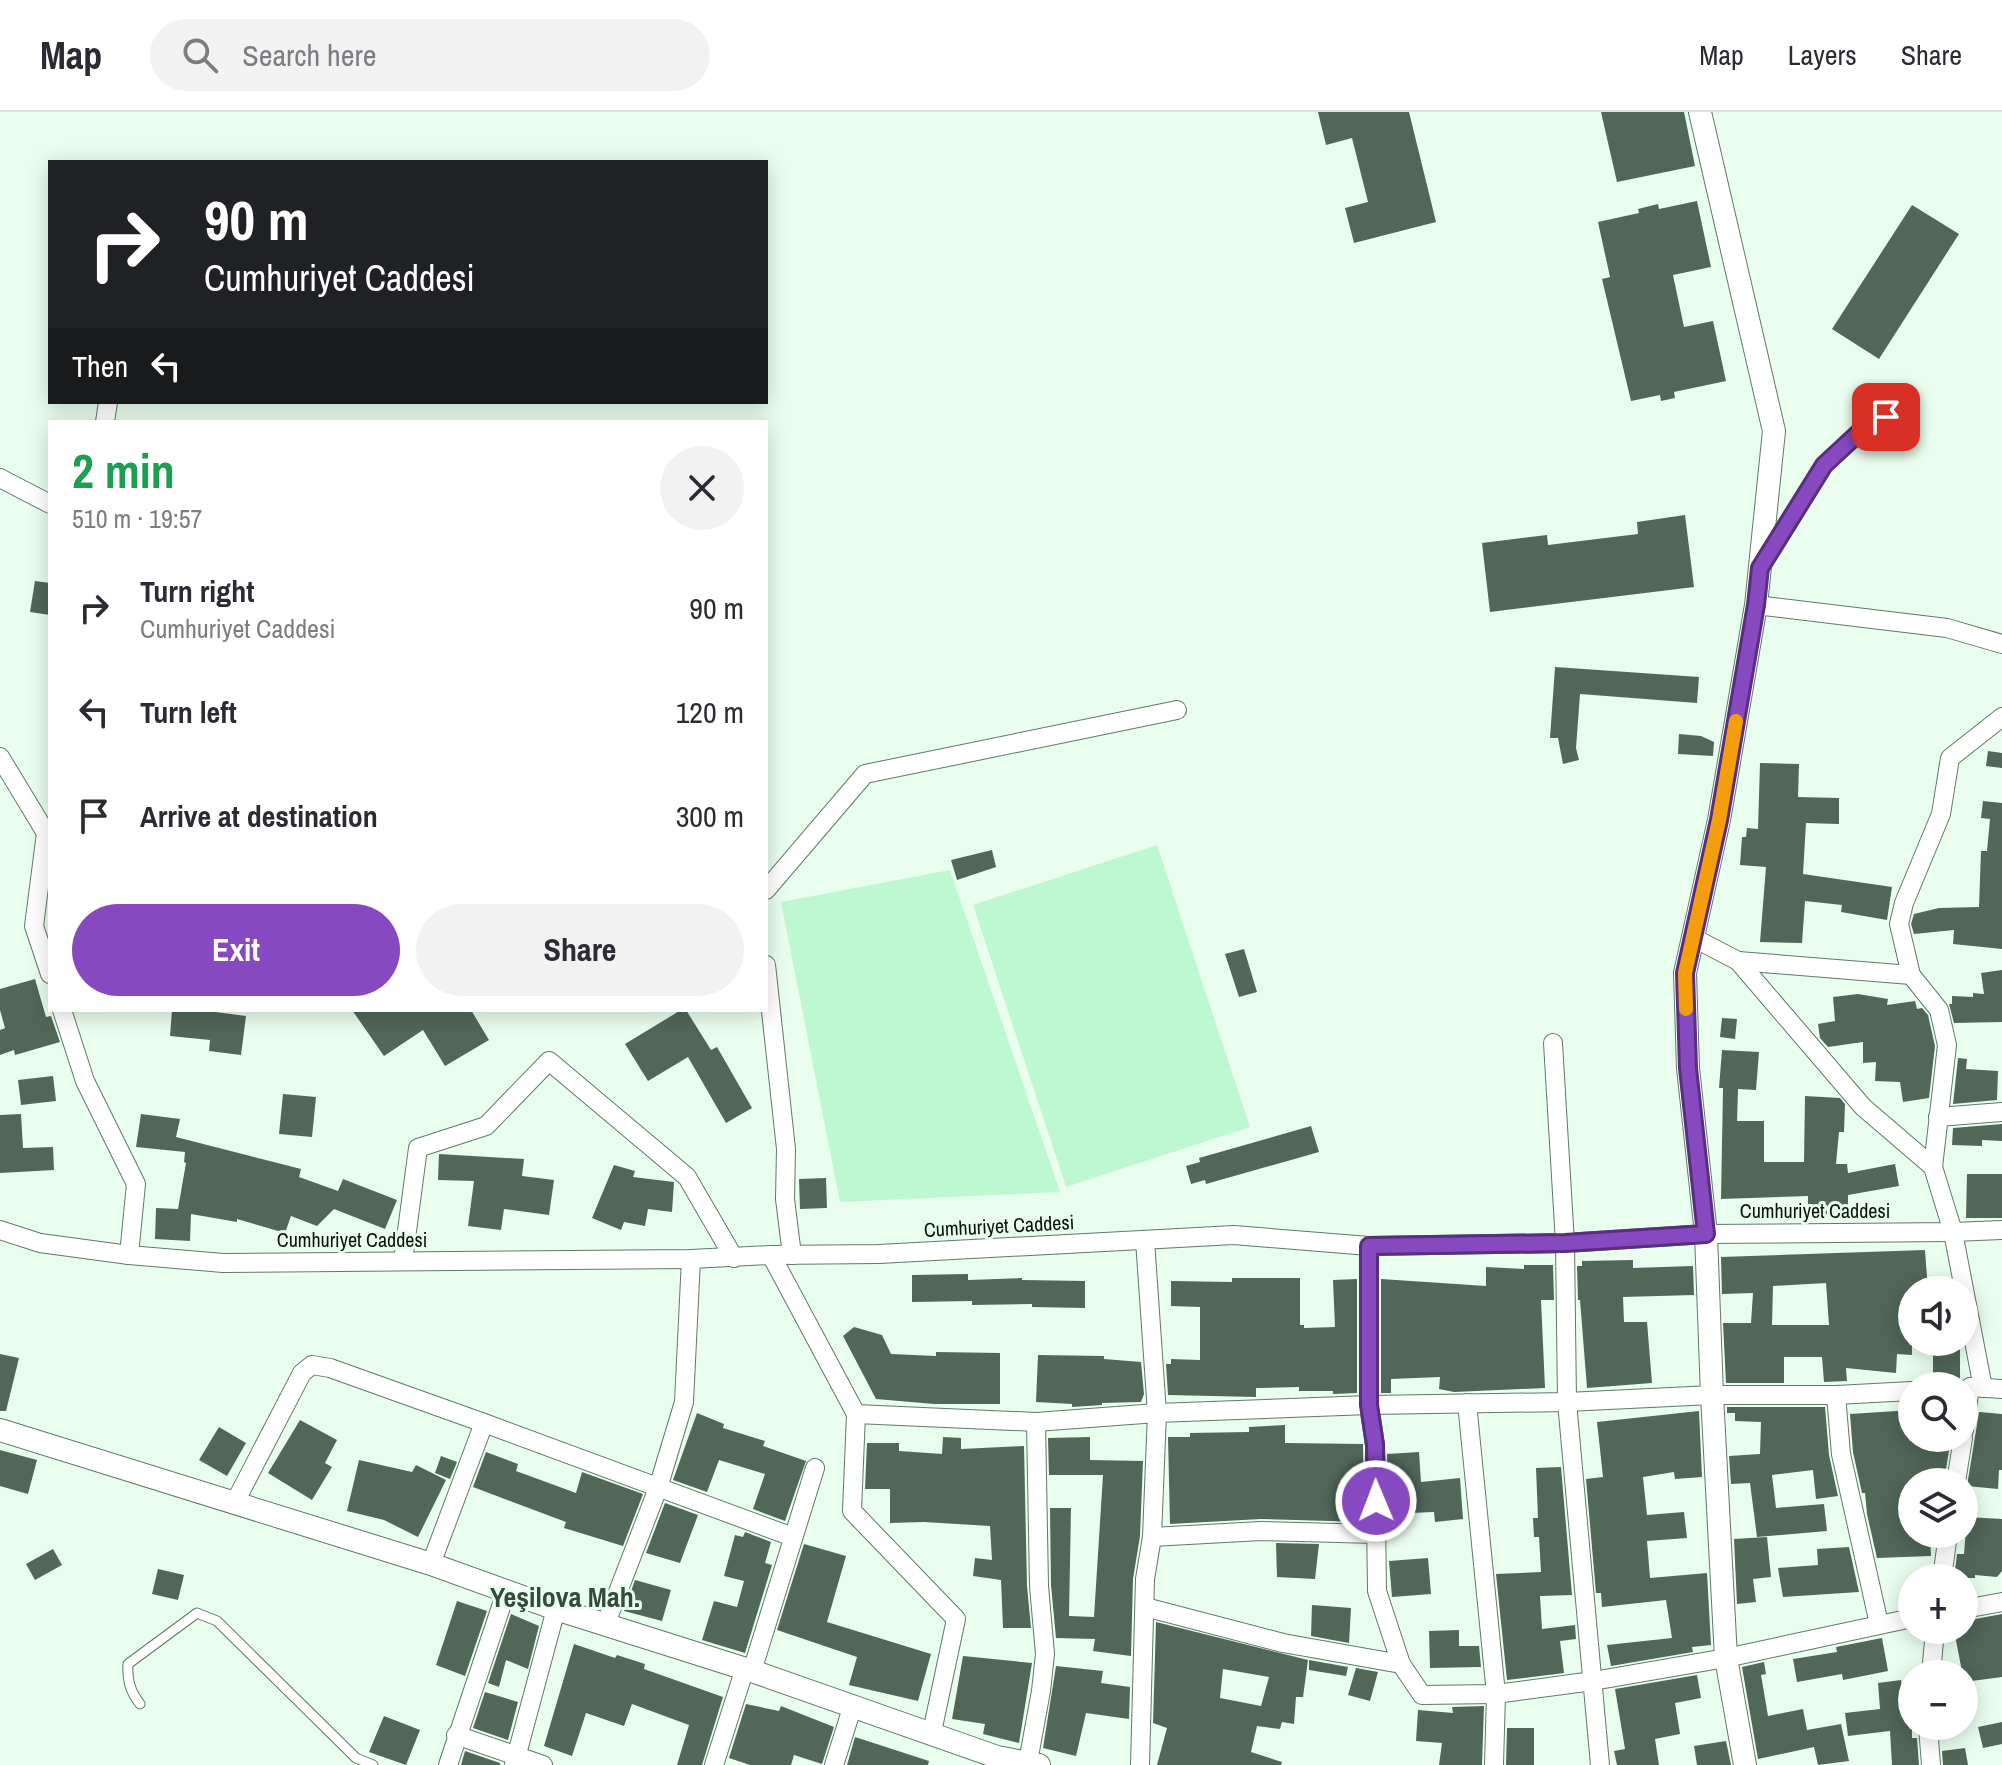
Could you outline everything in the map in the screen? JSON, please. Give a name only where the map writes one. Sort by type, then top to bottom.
[{"type":"street","points":[[1700,112],[1774,431],[1756,605],[1719,820],[1685,973],[1688,1068],[1706,1234],[1726,1658],[1745,1765]]},
{"type":"street","points":[[0,478],[48,503]]},
{"type":"street","points":[[1756,605],[1947,628],[2002,644]]},
{"type":"street","points":[[768,888],[865,774],[1177,710]]},
{"type":"street","points":[[1980,1388],[1953,1232],[1933,1167],[1947,1045],[1939,1010],[1911,975],[1899,924],[1904,903],[1941,814],[1950,758],[2002,717]]},
{"type":"street","points":[[0,757],[48,832],[34,926],[48,968]]},
{"type":"street","points":[[1692,937],[1738,961],[1863,1107],[1933,1167]]},
{"type":"street","points":[[1738,961],[1911,975]]},
{"type":"street","points":[[768,983],[786,1149],[785,1199],[792,1255]]},
{"type":"street","points":[[63,1012],[85,1081],[136,1184],[129,1255]]},
{"type":"street","points":[[1553,1043],[1565,1243],[1567,1402],[1600,1765]]},
{"type":"street","points":[[403,1261],[418,1148],[486,1126],[549,1061],[687,1177],[734,1258]]},
{"type":"street","points":[[1938,1117],[2002,1112]]},
{"type":"street","name":"Cumhuriyet Caddesi","points":[[0,1230],[40,1243],[223,1263],[691,1259],[879,1254],[1234,1235],[1369,1246],[1565,1243],[1706,1234],[2002,1230]]},
{"type":"street","points":[[1140,1765],[1145,1579],[1152,1537],[1157,1413],[1145,1240]]},
{"type":"street","points":[[1369,1246],[1369,1405],[1375,1445],[1377,1591],[1401,1664],[1422,1695],[1496,1694],[1593,1681],[1726,1658],[1898,1621]]},
{"type":"street","points":[[771,1255],[856,1414],[852,1511],[956,1619],[932,1732]]},
{"type":"street","points":[[606,1623],[658,1488],[684,1402],[691,1259]]},
{"type":"street","points":[[234,1504],[302,1373],[312,1365],[330,1368],[484,1423],[793,1537]]},
{"type":"street","points":[[856,1414],[1036,1422],[1157,1413],[1369,1405],[1898,1392]]},
{"type":"street","points":[[1836,1395],[1841,1454],[1879,1624]]},
{"type":"street","points":[[1467,1403],[1496,1694],[1494,1765]]},
{"type":"street","points":[[0,1430],[431,1564],[556,1609],[932,1732],[998,1761],[1034,1764],[1045,1654],[1039,1586],[1036,1422]]},
{"type":"street","points":[[431,1564],[484,1423]]},
{"type":"street","points":[[714,1765],[749,1670],[815,1468]]},
{"type":"street","points":[[1152,1537],[1261,1531],[1376,1534]]},
{"type":"street","points":[[448,1765],[506,1592]]},
{"type":"street","points":[[1978,1606],[2002,1602]]},
{"type":"street","points":[[1145,1607],[1283,1643],[1401,1664]]},
{"type":"street","points":[[515,1760],[556,1609]]},
{"type":"street","points":[[834,1765],[853,1705]]},
{"type":"street","points":[[456,1735],[515,1760],[543,1765]]},
{"type":"street","points":[[1929,1740],[1931,1765]]},
{"type":"lane","points":[[1760,568],[1824,465],[1865,427],[1906,408]]},
{"type":"lane","points":[[140,1704],[132,1694],[127,1676],[128,1664],[197,1613],[217,1621],[356,1758],[373,1765]]},
{"type":"green space","points":[[1157,845],[1250,1127],[1066,1187],[973,905]]},
{"type":"green space","points":[[950,870],[1060,1192],[840,1202],[781,902]]},
{"type":"building","points":[[1318,112],[1409,112],[1436,222],[1354,243],[1345,208],[1368,202],[1352,138],[1326,145]]},
{"type":"building","points":[[1601,112],[1684,112],[1695,166],[1617,182]]},
{"type":"building","points":[[1697,201],[1711,267],[1673,275],[1684,327],[1713,321],[1726,381],[1674,392],[1675,398],[1661,401],[1660,395],[1631,401],[1602,279],[1610,277],[1598,222],[1639,213],[1638,209],[1658,204],[1659,209]]},
{"type":"building","points":[[1912,205],[1959,234],[1879,359],[1832,329]]},
{"type":"building","points":[[1685,515],[1694,587],[1490,612],[1482,543],[1547,535],[1548,545],[1638,534],[1637,522]]},
{"type":"building","points":[[35,581],[48,583],[48,615],[30,612]]},
{"type":"building","points":[[1555,667],[1699,677],[1697,703],[1580,694],[1576,748],[1579,760],[1563,764],[1558,738],[1550,738]]},
{"type":"building","points":[[1679,734],[1701,736],[1714,742],[1713,756],[1678,754]]},
{"type":"building","points":[[1988,751],[2002,753],[2002,768],[1986,766]]},
{"type":"building","points":[[1760,763],[1799,764],[1798,797],[1839,798],[1839,824],[1806,823],[1803,874],[1892,887],[1887,920],[1841,912],[1842,905],[1805,901],[1802,943],[1760,942],[1766,867],[1740,865],[1742,837],[1746,837],[1747,828],[1758,829]]},
{"type":"building","points":[[1983,801],[2002,803],[2002,949],[1953,944],[1954,930],[1914,934],[1911,924],[1914,914],[1939,908],[1979,907],[1981,851],[1987,851],[1990,819],[1981,818]]},
{"type":"building","points":[[992,850],[996,867],[957,880],[951,860]]},
{"type":"building","points":[[1244,949],[1257,992],[1239,997],[1225,954]]},
{"type":"building","points":[[2002,970],[2002,1022],[1954,1023],[1949,1004],[1952,1004],[1952,996],[1984,994],[1981,973]]},
{"type":"building","points":[[35,979],[46,1017],[51,1016],[60,1042],[15,1055],[14,1050],[0,1055],[0,1030],[5,1028],[0,1010],[0,989]]},
{"type":"building","points":[[1858,994],[1888,999],[1887,1005],[1915,1001],[1917,1009],[1922,1008],[1928,1015],[1935,1046],[1929,1098],[1903,1102],[1900,1082],[1875,1081],[1876,1062],[1863,1063],[1863,1042],[1828,1047],[1820,1038],[1818,1024],[1835,1021],[1833,997]]},
{"type":"building","points":[[172,1012],[246,1016],[241,1055],[209,1051],[210,1040],[170,1036]]},
{"type":"building","points":[[353,1012],[472,1012],[489,1040],[445,1066],[423,1030],[384,1056]]},
{"type":"building","points":[[678,1012],[687,1012],[711,1050],[717,1047],[752,1108],[726,1123],[688,1057],[648,1081],[625,1044]]},
{"type":"building","points":[[1722,1018],[1737,1019],[1735,1039],[1720,1037]]},
{"type":"building","points":[[1722,1050],[1759,1052],[1756,1090],[1738,1089],[1737,1121],[1764,1121],[1764,1162],[1804,1162],[1805,1096],[1840,1098],[1845,1104],[1844,1132],[1839,1132],[1836,1164],[1847,1164],[1848,1173],[1895,1164],[1899,1186],[1848,1195],[1848,1206],[1827,1206],[1827,1214],[1808,1214],[1808,1196],[1721,1199],[1723,1088],[1719,1088]]},
{"type":"building","points":[[1958,1058],[1967,1059],[1966,1069],[1998,1071],[1997,1100],[1953,1104]]},
{"type":"building","points":[[53,1076],[56,1101],[21,1105],[18,1080]]},
{"type":"building","points":[[283,1094],[316,1097],[312,1137],[279,1134]]},
{"type":"building","points":[[21,1114],[23,1148],[53,1147],[54,1170],[0,1173],[0,1115]]},
{"type":"building","points":[[141,1114],[180,1119],[176,1137],[301,1169],[299,1177],[338,1191],[343,1179],[397,1200],[385,1229],[334,1209],[317,1226],[291,1216],[285,1233],[237,1219],[237,1222],[191,1214],[190,1241],[155,1239],[156,1208],[178,1209],[185,1152],[136,1147]]},
{"type":"building","points":[[2002,1124],[2002,1141],[1982,1140],[1982,1146],[1952,1145],[1953,1128]]},
{"type":"building","points":[[1311,1126],[1319,1152],[1206,1184],[1205,1180],[1191,1184],[1186,1166],[1200,1162],[1199,1158]]},
{"type":"building","points":[[439,1154],[524,1159],[522,1176],[554,1180],[549,1215],[504,1209],[501,1230],[468,1226],[474,1181],[438,1180]]},
{"type":"building","points":[[614,1165],[635,1171],[633,1177],[674,1182],[672,1212],[648,1209],[645,1226],[624,1222],[621,1230],[592,1218]]},
{"type":"building","points":[[1967,1174],[2002,1174],[2002,1218],[1966,1218]]},
{"type":"building","points":[[826,1178],[827,1208],[800,1209],[799,1179]]},
{"type":"building","points":[[1925,1250],[1927,1276],[1898,1276],[1896,1373],[1846,1368],[1847,1381],[1824,1382],[1822,1357],[1784,1357],[1784,1383],[1726,1383],[1723,1323],[1751,1323],[1753,1293],[1722,1294],[1721,1257]],"holes":[[[1826,1283],[1829,1325],[1772,1325],[1773,1286]]]},
{"type":"building","points":[[1633,1260],[1633,1268],[1693,1266],[1694,1295],[1623,1297],[1624,1322],[1647,1322],[1652,1383],[1587,1388],[1577,1266],[1582,1266],[1582,1261]]},
{"type":"building","points":[[1524,1265],[1553,1265],[1554,1300],[1541,1300],[1545,1388],[1454,1392],[1439,1389],[1440,1377],[1391,1379],[1391,1393],[1381,1393],[1381,1279],[1486,1286],[1486,1267],[1524,1269]]},
{"type":"building","points":[[968,1274],[968,1280],[1022,1278],[1085,1281],[1085,1308],[1032,1307],[1032,1304],[972,1305],[972,1301],[912,1302],[912,1275]]},
{"type":"building","points":[[1232,1278],[1300,1278],[1300,1325],[1304,1328],[1335,1327],[1333,1280],[1357,1279],[1357,1393],[1299,1391],[1299,1387],[1256,1388],[1256,1397],[1168,1395],[1166,1364],[1171,1364],[1171,1359],[1200,1360],[1200,1307],[1171,1306],[1171,1281],[1232,1282]]},
{"type":"building","points":[[854,1327],[882,1335],[891,1354],[936,1356],[936,1352],[1000,1353],[1000,1404],[934,1404],[876,1399],[843,1336]]},
{"type":"building","points":[[0,1354],[19,1358],[6,1411],[0,1411]]},
{"type":"building","points":[[1038,1355],[1104,1356],[1104,1359],[1141,1362],[1144,1394],[1141,1402],[1072,1407],[1072,1404],[1036,1402]]},
{"type":"building","points":[[1933,1356],[1960,1356],[1960,1372],[1933,1372]]},
{"type":"building","points":[[1727,1407],[1825,1407],[1829,1455],[1838,1496],[1816,1499],[1813,1470],[1772,1475],[1776,1508],[1824,1504],[1827,1531],[1757,1537],[1750,1483],[1731,1484],[1729,1456],[1760,1454],[1761,1422],[1735,1421],[1735,1413],[1727,1413]]},
{"type":"building","points":[[1699,1411],[1702,1477],[1675,1479],[1674,1472],[1643,1477],[1647,1515],[1684,1512],[1687,1538],[1647,1541],[1650,1578],[1707,1573],[1711,1645],[1692,1647],[1693,1652],[1611,1666],[1607,1645],[1672,1638],[1666,1600],[1602,1607],[1601,1593],[1596,1593],[1586,1479],[1603,1477],[1597,1422]]},
{"type":"building","points":[[1898,1411],[1898,1452],[1949,1452],[1946,1468],[1898,1468],[1898,1548],[1931,1548],[1931,1556],[1877,1558],[1865,1493],[1862,1493],[1853,1452],[1850,1414]]},
{"type":"building","points":[[1979,1412],[2002,1414],[2002,1470],[1999,1470],[1998,1489],[1978,1487],[1978,1468],[1970,1468],[1973,1452],[1978,1452]]},
{"type":"building","points":[[697,1413],[724,1424],[723,1428],[765,1441],[763,1446],[806,1461],[785,1521],[753,1509],[765,1474],[719,1460],[707,1492],[673,1480]]},
{"type":"building","points":[[300,1420],[337,1440],[325,1463],[332,1467],[312,1500],[268,1473]]},
{"type":"building","points":[[1285,1425],[1285,1443],[1363,1444],[1364,1522],[1261,1519],[1170,1524],[1168,1437],[1190,1437],[1190,1433],[1249,1432],[1249,1427]]},
{"type":"building","points":[[219,1427],[246,1443],[227,1476],[199,1460]]},
{"type":"building","points":[[943,1437],[961,1438],[961,1449],[1024,1446],[1031,1628],[1003,1628],[1001,1580],[973,1576],[975,1558],[992,1560],[990,1526],[890,1523],[890,1489],[865,1489],[867,1443],[899,1443],[899,1451],[942,1454]]},
{"type":"building","points":[[1090,1437],[1090,1460],[1143,1461],[1140,1536],[1133,1579],[1131,1656],[1093,1651],[1095,1639],[1056,1638],[1051,1585],[1050,1508],[1071,1508],[1069,1616],[1094,1617],[1103,1475],[1049,1475],[1048,1438]]},
{"type":"building","points":[[0,1450],[37,1460],[28,1494],[0,1486]]},
{"type":"building","points":[[486,1452],[518,1464],[516,1471],[576,1493],[582,1472],[643,1494],[623,1546],[564,1528],[566,1522],[473,1487]]},
{"type":"building","points":[[1419,1452],[1421,1482],[1460,1478],[1463,1519],[1435,1522],[1434,1512],[1388,1514],[1387,1454]]},
{"type":"building","points":[[441,1456],[457,1462],[450,1479],[435,1473]]},
{"type":"building","points":[[359,1460],[412,1472],[416,1465],[446,1480],[418,1537],[384,1520],[347,1511]]},
{"type":"building","points":[[1561,1467],[1572,1595],[1540,1596],[1542,1629],[1575,1625],[1576,1639],[1560,1641],[1564,1673],[1507,1680],[1496,1574],[1541,1572],[1539,1537],[1534,1537],[1533,1518],[1538,1518],[1536,1468]]},
{"type":"building","points":[[665,1503],[698,1515],[680,1563],[646,1553]]},
{"type":"building","points":[[1978,1518],[2002,1519],[2002,1571],[1997,1577],[1978,1575],[1978,1564],[1956,1564],[1957,1554],[1964,1554],[1964,1548],[1978,1548]]},
{"type":"building","points":[[745,1532],[771,1542],[765,1563],[772,1565],[745,1653],[702,1640],[714,1601],[737,1607],[744,1581],[724,1576],[735,1535],[743,1537]]},
{"type":"building","points":[[1767,1537],[1771,1577],[1753,1579],[1756,1602],[1737,1604],[1734,1539]]},
{"type":"building","points":[[1276,1543],[1319,1544],[1315,1579],[1277,1577]]},
{"type":"building","points":[[804,1544],[846,1556],[827,1622],[931,1654],[918,1701],[849,1685],[857,1657],[777,1630]]},
{"type":"building","points":[[1849,1547],[1859,1592],[1783,1597],[1778,1568],[1818,1565],[1817,1549]]},
{"type":"building","points":[[53,1549],[62,1565],[35,1580],[26,1564]]},
{"type":"building","points":[[1428,1558],[1431,1594],[1392,1597],[1389,1561]]},
{"type":"building","points":[[158,1569],[184,1575],[178,1600],[152,1594]]},
{"type":"building","points":[[635,1580],[671,1590],[662,1621],[624,1611]]},
{"type":"building","points":[[457,1601],[487,1611],[465,1676],[436,1665]]},
{"type":"building","points":[[1312,1605],[1351,1608],[1349,1643],[1311,1636]]},
{"type":"building","points":[[511,1614],[539,1626],[528,1669],[506,1660],[499,1687],[488,1683]]},
{"type":"building","points":[[2002,1614],[2002,1677],[1978,1680],[1978,1660],[1960,1660],[1957,1644],[1978,1644],[1978,1618]]},
{"type":"building","points":[[1156,1622],[1308,1660],[1303,1697],[1296,1697],[1294,1724],[1282,1722],[1280,1729],[1257,1726],[1251,1752],[1282,1762],[1281,1765],[1157,1765],[1167,1728],[1153,1723]],"holes":[[[1223,1669],[1269,1677],[1261,1706],[1220,1698]]]},
{"type":"building","points":[[1459,1630],[1459,1646],[1479,1646],[1481,1667],[1430,1668],[1429,1631]]},
{"type":"building","points":[[1882,1638],[1888,1671],[1843,1680],[1842,1674],[1797,1682],[1793,1659],[1837,1652],[1836,1647]]},
{"type":"building","points":[[574,1644],[645,1664],[644,1669],[723,1697],[702,1765],[677,1765],[689,1725],[632,1704],[624,1726],[586,1713],[572,1756],[544,1746]]},
{"type":"building","points":[[963,1656],[1032,1663],[1019,1743],[983,1734],[985,1724],[952,1719]]},
{"type":"building","points":[[1309,1660],[1348,1667],[1346,1676],[1309,1670]]},
{"type":"building","points":[[1764,1662],[1766,1674],[1761,1675],[1768,1716],[1803,1709],[1807,1730],[1841,1724],[1849,1761],[1818,1765],[1814,1747],[1758,1759],[1742,1667]]},
{"type":"building","points":[[1056,1666],[1103,1671],[1101,1683],[1130,1687],[1129,1719],[1086,1713],[1076,1756],[1043,1748]]},
{"type":"building","points":[[1356,1668],[1378,1672],[1370,1701],[1348,1695]]},
{"type":"building","points":[[1697,1675],[1701,1698],[1675,1703],[1680,1734],[1655,1739],[1659,1765],[1617,1765],[1614,1751],[1625,1749],[1615,1689]]},
{"type":"building","points":[[1898,1680],[1898,1740],[1917,1740],[1919,1765],[1892,1765],[1890,1731],[1848,1736],[1845,1713],[1880,1709],[1878,1683]]},
{"type":"building","points":[[485,1692],[518,1702],[508,1740],[473,1728]]},
{"type":"building","points":[[746,1704],[779,1711],[781,1706],[834,1727],[822,1764],[794,1755],[791,1765],[750,1765],[729,1758]]},
{"type":"building","points":[[1484,1706],[1482,1765],[1439,1765],[1442,1743],[1416,1741],[1418,1710],[1453,1713],[1452,1707]]},
{"type":"building","points":[[384,1716],[420,1730],[406,1765],[369,1752]]},
{"type":"building","points":[[2002,1722],[2002,1744],[1983,1748],[1978,1727]]},
{"type":"building","points":[[1507,1728],[1534,1728],[1534,1765],[1506,1765]]},
{"type":"building","points":[[855,1737],[929,1761],[928,1765],[847,1765]]},
{"type":"building","points":[[1726,1741],[1731,1765],[1697,1765],[1694,1746]]},
{"type":"building","points":[[1965,1748],[1968,1765],[1943,1765],[1942,1751]]},
{"type":"building","points":[[465,1751],[500,1763],[500,1765],[461,1765]]},
{"type":"slow traffic","points":[[1686,1009],[1685,973],[1719,820],[1736,721]]},
{"type":"district","name":"Yeşilova Mah.","points":[[565,1597]]},
{"type":"route","points":[[1376,1501],[1375,1445],[1369,1405],[1369,1246],[1565,1243],[1706,1234],[1688,1068],[1685,973],[1719,820],[1760,568],[1824,465],[1865,427],[1886,417]]}]
